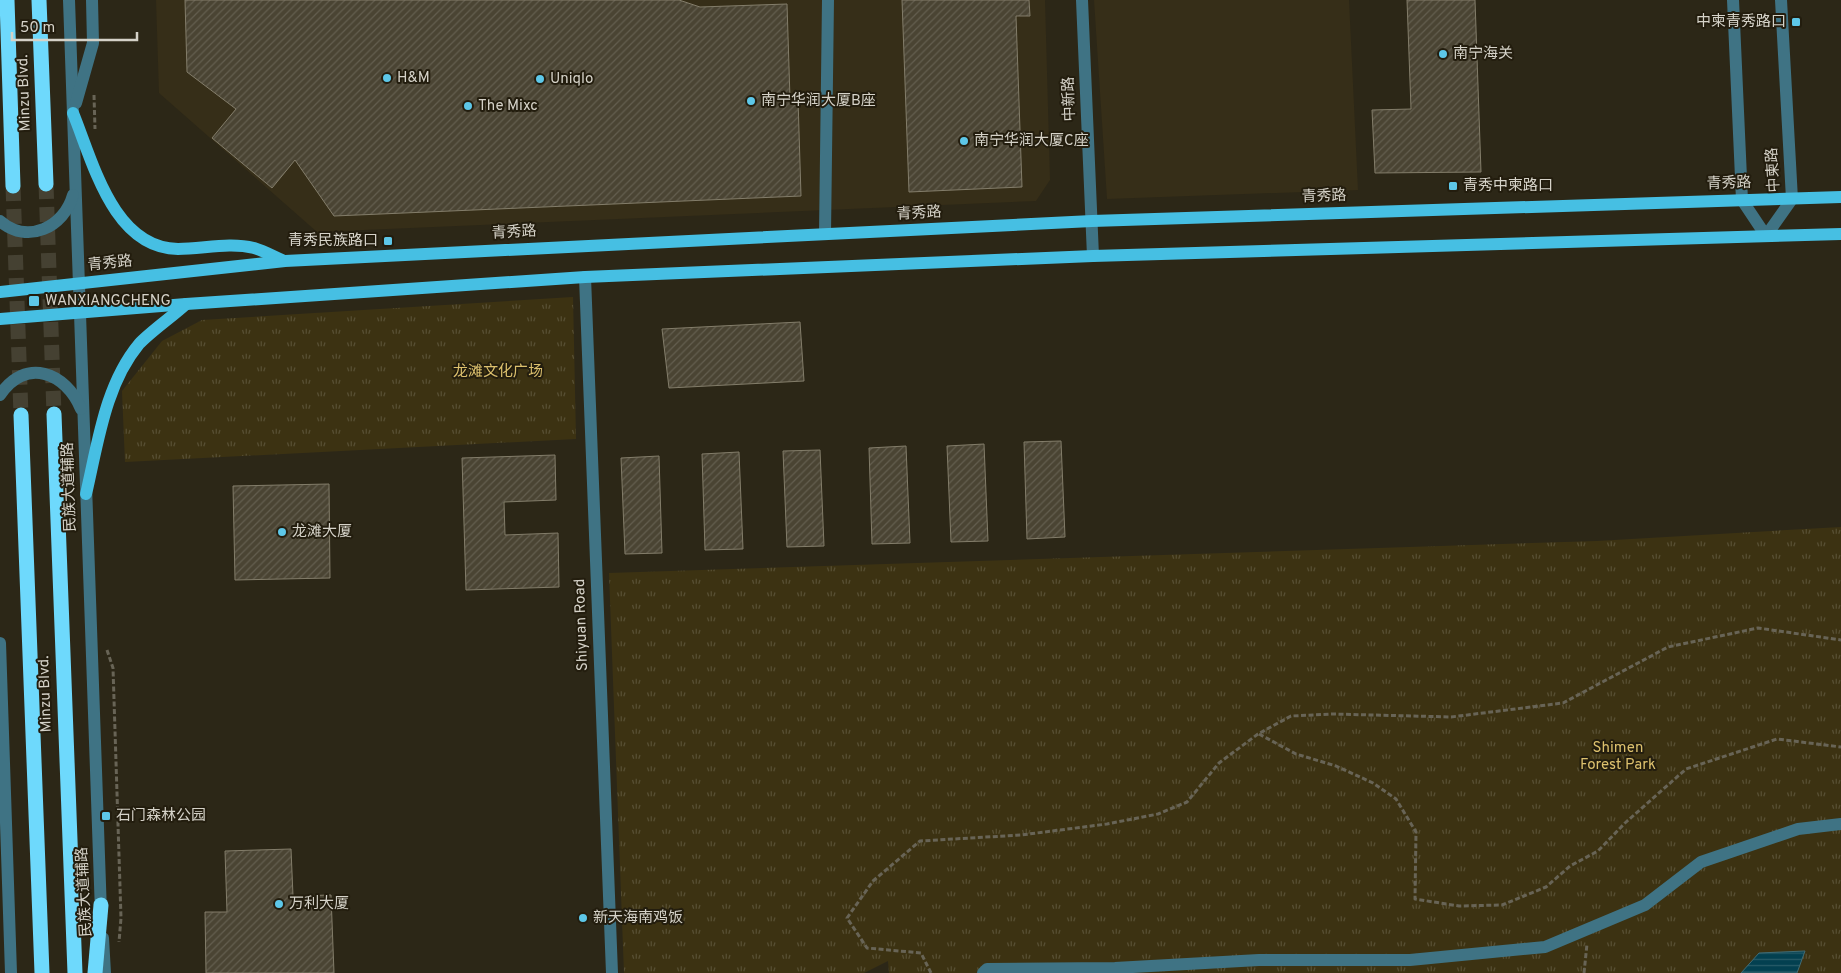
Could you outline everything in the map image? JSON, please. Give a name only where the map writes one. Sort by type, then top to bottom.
[{"type":"highway","name":"Minzu Blvd.","points":[[7,0],[13,186]]},
{"type":"highway","name":"Minzu Blvd.","points":[[39,0],[46,184]]},
{"type":"highway","name":"Minzu Blvd.","points":[[54,414],[75,973]]},
{"type":"highway","name":"Minzu Blvd.","points":[[21,415],[42,973]]},
{"type":"highway","points":[[95,973],[101,905]]},
{"type":"main road","points":[[73,114],[111,206],[135,234],[156,246],[177,249],[230,246],[255,248],[285,261]]},
{"type":"main road","name":"青秀路","points":[[0,292],[285,261],[1092,221],[1841,197]]},
{"type":"main road","points":[[0,319],[186,304],[585,277],[1093,256],[1841,234]]},
{"type":"main road","points":[[86,494],[105,414],[115,382],[126,362],[141,342],[186,304]]},
{"type":"street","name":"民族大道辅路","points":[[69,0],[105,973]]},
{"type":"street","points":[[73,114],[93,44],[92,0]]},
{"type":"street","points":[[825,234],[828,0]]},
{"type":"street","name":"中新路","points":[[1082,0],[1093,256]]},
{"type":"street","points":[[1733,0],[1742,200],[1766,236]]},
{"type":"street","name":"中柬路","points":[[1766,236],[1792,199],[1781,0]]},
{"type":"street","points":[[0,221],[15,230],[32,232],[48,229],[59,222],[66,212],[75,188]]},
{"type":"street","name":"Shiyuan Road","points":[[585,277],[612,973]]},
{"type":"street","points":[[0,395],[9,384],[20,377],[40,373],[51,375],[67,385],[84,416]]},
{"type":"street","points":[[0,643],[11,973]]},
{"type":"street","points":[[983,973],[987,970],[1115,968],[1260,960],[1410,960],[1545,947],[1645,905],[1701,862],[1798,829],[1841,824]]},
{"type":"path","points":[[94,93],[95,133]]},
{"type":"path","points":[[932,973],[920,953],[867,948],[847,918],[873,881],[920,841],[1021,835],[1108,824],[1158,814],[1187,802],[1219,763],[1258,734],[1291,716],[1332,714],[1451,716],[1563,703],[1668,647],[1758,628],[1841,640]]},
{"type":"path","points":[[105,641],[113,668],[121,918],[119,946]]},
{"type":"path","points":[[1258,734],[1296,754],[1336,766],[1373,783],[1396,799],[1416,832],[1415,899],[1460,906],[1502,905],[1546,887],[1570,866],[1598,851],[1625,823],[1686,769],[1777,739],[1841,747]]},
{"type":"path","points":[[1584,973],[1588,929]]},
{"type":"shaded area","points":[[156,0],[1045,0],[1050,180],[1036,201],[317,232],[159,93]]},
{"type":"shaded area","points":[[1094,0],[1349,0],[1358,190],[1107,199]]},
{"type":"green space","name":"龙滩文化广场","points":[[573,297],[576,439],[125,462],[122,391],[162,341],[202,320]]},
{"type":"green space","name":"Shimen Forest Park","points":[[1841,527],[1841,973],[889,973],[888,961],[864,973],[624,973],[609,573],[1597,541]]},
{"type":"water","points":[[1805,951],[1797,973],[1741,973],[1759,953]]},
{"type":"building","name":"The Mixc","points":[[185,0],[679,0],[700,7],[787,4],[790,99],[798,99],[801,196],[334,216],[295,160],[272,188],[212,138],[236,109],[187,72]]},
{"type":"building","name":"南宁华润大厦C座","points":[[902,0],[1029,0],[1030,16],[1016,16],[1022,187],[909,192]]},
{"type":"building","name":"南宁海关","points":[[1407,0],[1475,0],[1481,172],[1375,173],[1372,110],[1411,109]]},
{"type":"building","points":[[800,322],[804,381],[669,388],[662,329]]},
{"type":"building","points":[[1061,441],[1065,537],[1027,539],[1024,442]]},
{"type":"building","points":[[984,444],[988,541],[951,542],[947,446]]},
{"type":"building","points":[[906,446],[910,543],[872,544],[869,448]]},
{"type":"building","points":[[820,450],[824,546],[787,547],[783,451]]},
{"type":"building","points":[[739,452],[743,549],[705,550],[702,454]]},
{"type":"building","points":[[555,455],[556,500],[504,502],[505,535],[558,533],[559,587],[466,590],[462,458]]},
{"type":"building","points":[[659,456],[662,553],[625,554],[621,458]]},
{"type":"building","name":"龙滩大厦","points":[[329,484],[330,578],[235,580],[233,486]]},
{"type":"building","name":"万利大厦","points":[[291,849],[293,896],[331,895],[334,973],[206,973],[205,912],[227,912],[225,851]]},
{"type":"tunnel","points":[[46,184],[54,414]]},
{"type":"tunnel","points":[[13,186],[21,415]]},
{"type":"place","name":"中柬青秀路口","points":[[1796,22]]},
{"type":"place","name":"南宁海关","points":[[1443,54]]},
{"type":"place","name":"H&M","points":[[387,78]]},
{"type":"place","name":"Uniqlo","points":[[540,79]]},
{"type":"place","name":"南宁华润大厦B座","points":[[751,101]]},
{"type":"place","name":"The Mixc","points":[[468,106]]},
{"type":"place","name":"南宁华润大厦C座","points":[[964,141]]},
{"type":"place","name":"青秀中柬路口","points":[[1453,186]]},
{"type":"place","name":"青秀民族路口","points":[[388,241]]},
{"type":"place","name":"WANXIANGCHENG","points":[[34,301]]},
{"type":"place","name":"龙滩大厦","points":[[282,532]]},
{"type":"place","name":"石门森林公园","points":[[106,816]]},
{"type":"place","name":"万利大厦","points":[[279,904]]},
{"type":"place","name":"新天海南鸡饭","points":[[583,918]]}]
